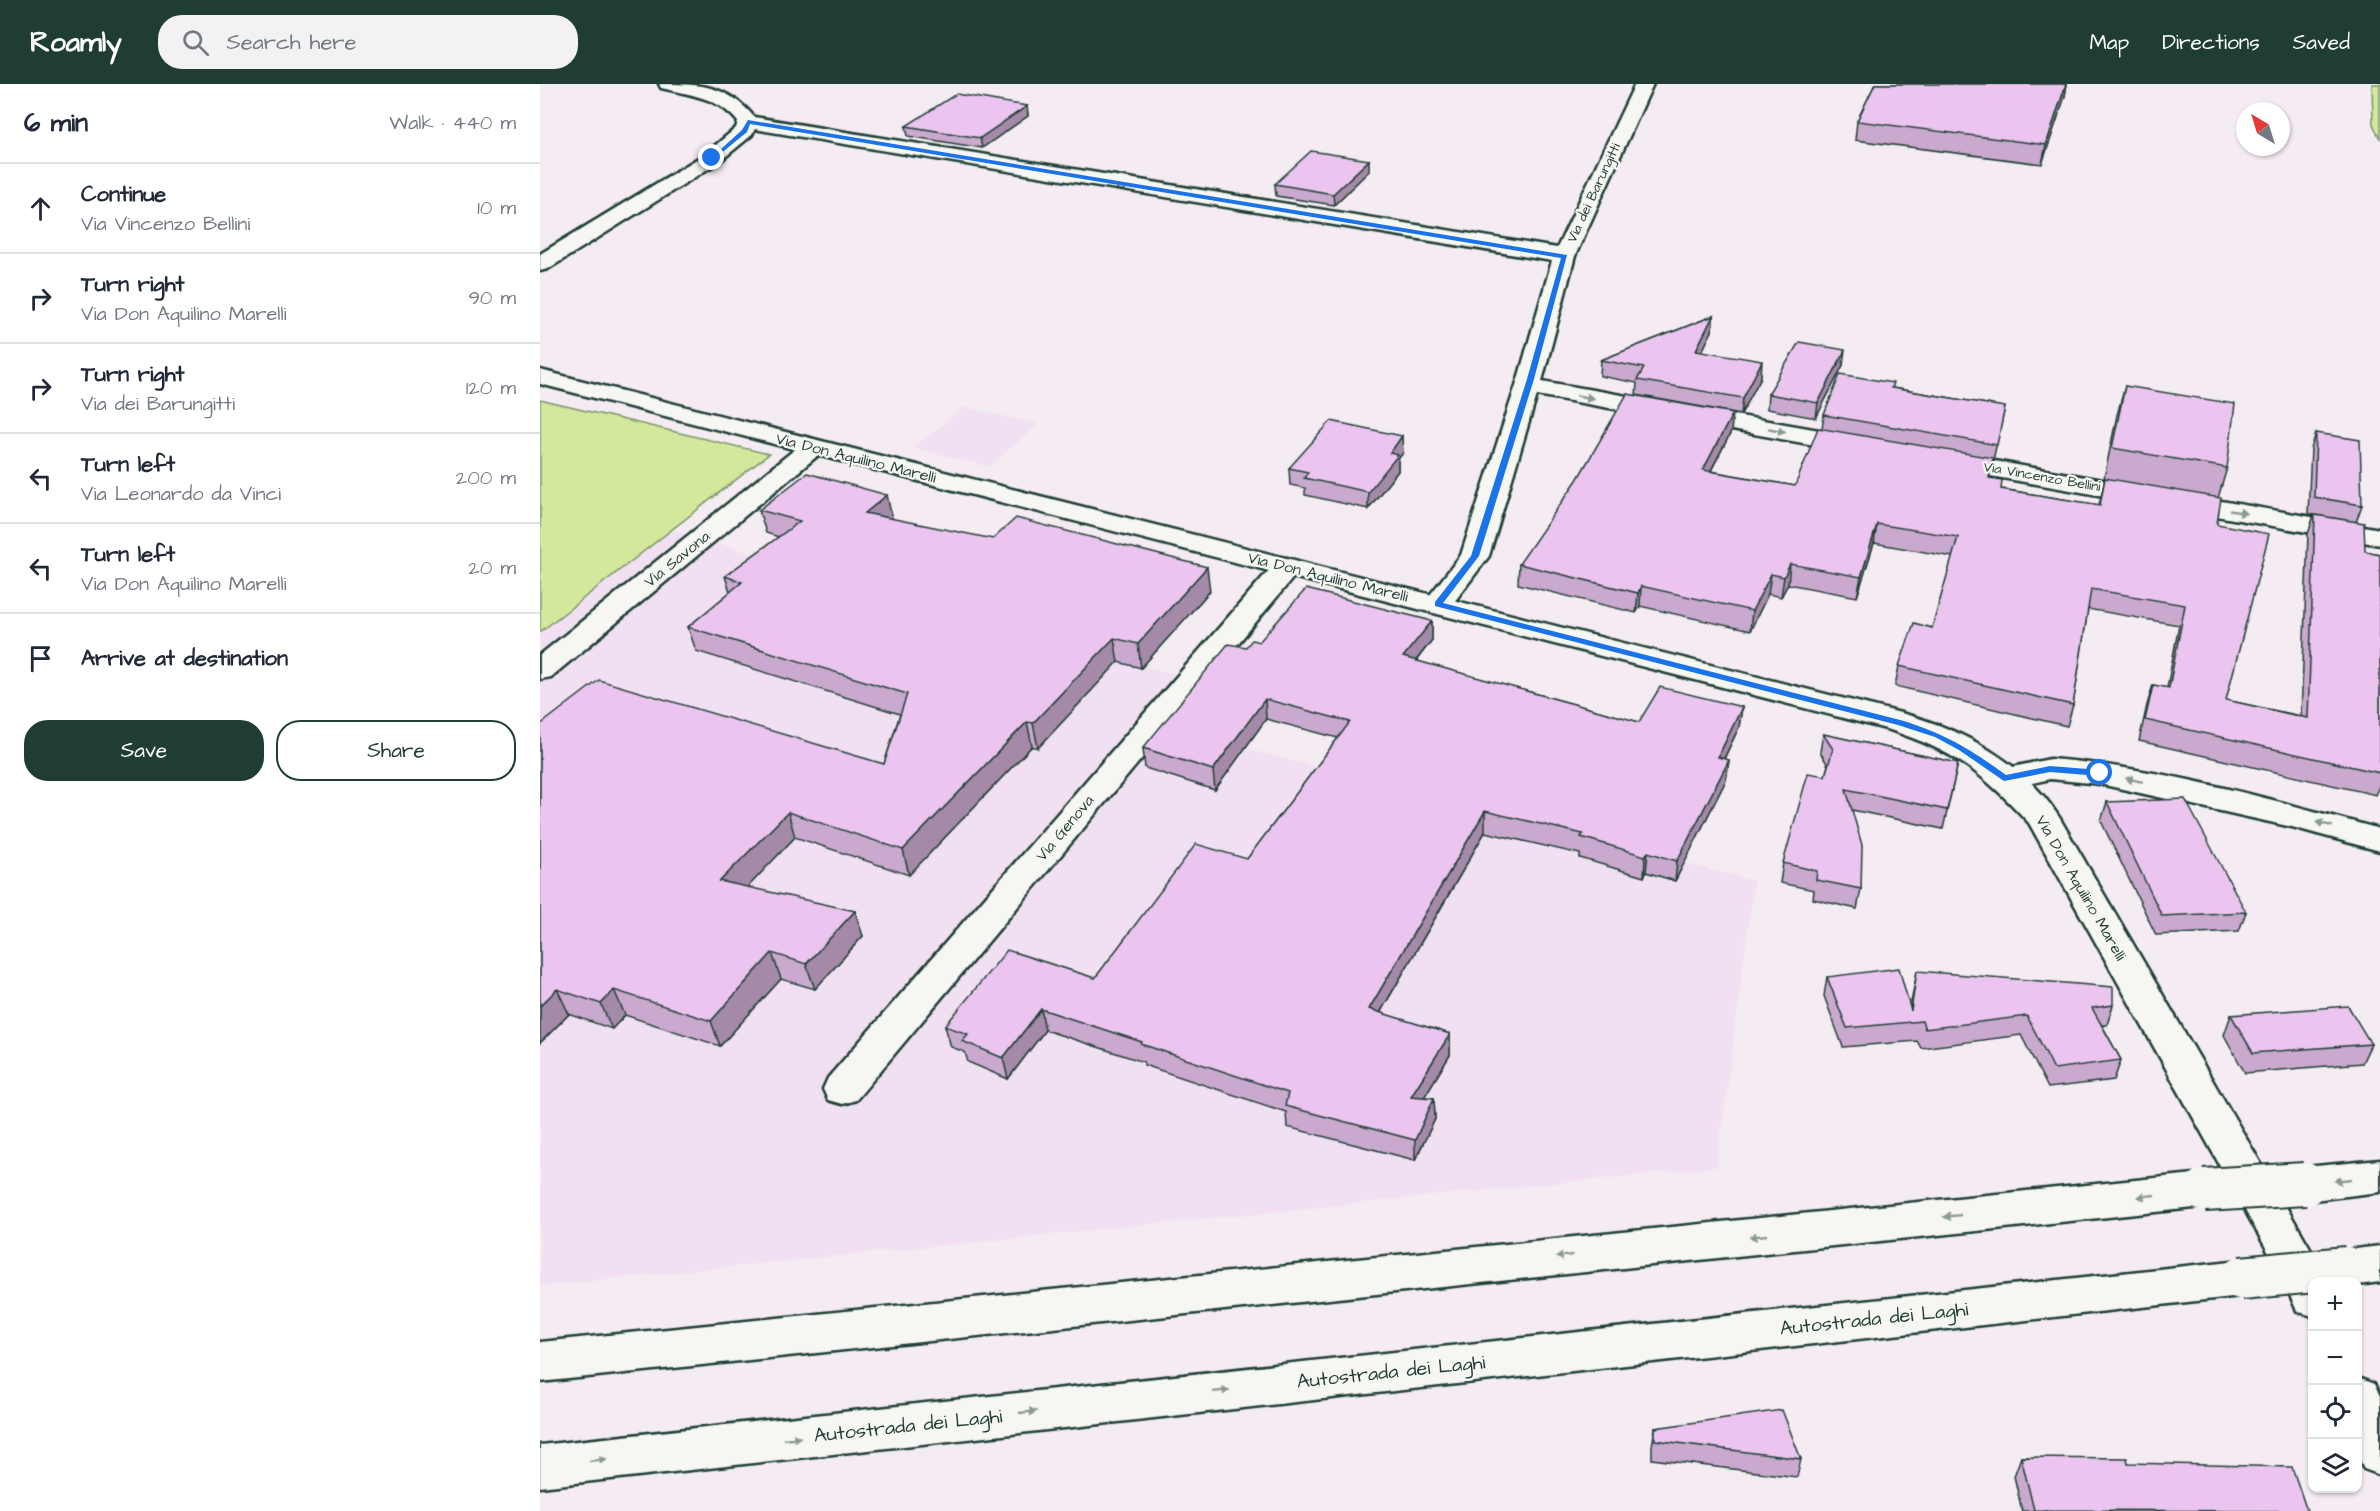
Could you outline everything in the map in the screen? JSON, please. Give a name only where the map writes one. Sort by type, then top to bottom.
[{"type":"main road","points":[[668,84],[718,96],[738,107],[748,122],[1564,256]]},
{"type":"main road","name":"Via dei Barungitti","points":[[1438,604],[1475,556],[1564,256],[1644,84]]},
{"type":"main road","points":[[540,264],[712,158],[745,131],[748,122]]},
{"type":"main road","name":"Via Don Aquilino Marelli","points":[[540,377],[1438,604],[1901,723],[1939,735],[2006,778],[2042,817],[2308,1287]]},
{"type":"main road","points":[[1527,386],[1878,448]]},
{"type":"main road","name":"Via Savona","points":[[540,670],[813,447]]},
{"type":"main road","name":"Via Vincenzo Bellini","points":[[1924,456],[2380,537]]},
{"type":"main road","name":"Via Genova","points":[[842,1089],[1287,567]]},
{"type":"main road","points":[[2006,778],[2050,769],[2100,773],[2261,808],[2380,840]]},
{"type":"main road","points":[[540,1362],[2204,1190],[2306,1184],[2380,1176]]},
{"type":"main road","name":"Autostrada dei Laghi","points":[[540,1466],[2363,1266]]},
{"type":"main road","points":[[2362,1408],[2380,1454]]},
{"type":"shaded area","points":[[964,407],[1038,424],[989,467],[913,448]]},
{"type":"shaded area","points":[[671,530],[1204,683],[1166,728],[1754,881],[1717,1167],[540,1286],[540,632]]},
{"type":"green space","points":[[2372,84],[2380,84],[2380,139],[2373,124]]},
{"type":"green space","points":[[540,400],[769,454],[540,632]]},
{"type":"building","points":[[1875,84],[2066,84],[2046,145],[1857,121]]},
{"type":"building","points":[[956,94],[1027,106],[980,138],[906,126]]},
{"type":"building","points":[[1311,151],[1369,160],[1333,194],[1275,184]]},
{"type":"building","points":[[1713,316],[1696,350],[1762,361],[1743,398],[1637,380],[1644,368],[1601,360]]},
{"type":"building","points":[[1799,342],[1845,350],[1818,403],[1768,394]]},
{"type":"building","points":[[1840,374],[1893,383],[1891,388],[2005,407],[1997,445],[1824,415]]},
{"type":"building","points":[[2125,386],[2235,404],[2227,468],[2112,448]]},
{"type":"building","points":[[1627,394],[1733,413],[1703,470],[1795,486],[1818,428],[1993,458],[1989,478],[2002,480],[2001,489],[2100,505],[2105,478],[2221,498],[2217,524],[2269,534],[2226,700],[2308,718],[2315,515],[2364,523],[2365,551],[2380,554],[2380,773],[2145,720],[2153,685],[2169,688],[2185,605],[2091,589],[2073,705],[1899,666],[1914,623],[1932,628],[1958,537],[1877,524],[1861,577],[1790,564],[1784,577],[1771,574],[1752,611],[1641,586],[1638,593],[1519,564],[1577,480]]},
{"type":"building","points":[[1331,421],[1402,436],[1390,453],[1398,455],[1368,492],[1304,478],[1308,472],[1289,468]]},
{"type":"building","points":[[2316,433],[2360,440],[2362,505],[2314,497]]},
{"type":"building","points":[[807,473],[887,495],[865,513],[993,539],[1016,518],[1207,567],[1138,644],[1114,638],[1033,723],[1027,722],[903,850],[788,812],[720,881],[855,911],[806,964],[772,953],[711,1021],[614,990],[601,1004],[557,989],[540,1006],[540,725],[599,680],[884,764],[907,694],[688,627],[742,582],[725,576],[800,521],[759,510]]},
{"type":"building","points":[[1306,589],[1432,621],[1403,657],[1639,722],[1660,687],[1742,707],[1718,757],[1729,760],[1677,861],[1648,852],[1645,856],[1581,837],[1583,834],[1485,811],[1369,1009],[1450,1034],[1411,1096],[1434,1098],[1415,1140],[1285,1106],[1288,1093],[1041,1009],[1003,1058],[962,1041],[968,1034],[945,1026],[1007,950],[1095,978],[1196,844],[1247,859],[1350,722],[1265,699],[1213,770],[1143,748],[1228,644],[1246,647],[1252,640],[1259,642]]},
{"type":"building","points":[[1823,734],[1958,763],[1947,810],[1846,789],[1862,845],[1861,889],[1816,880],[1817,871],[1783,863],[1808,773],[1825,776],[1833,749]]},
{"type":"building","points":[[2185,799],[2246,912],[2162,916],[2107,802]]},
{"type":"building","points":[[1899,968],[1911,1011],[1917,971],[2113,987],[2113,1005],[2092,1008],[2121,1060],[2054,1069],[2027,1016],[1925,1029],[1922,1021],[1847,1028],[1827,977]]},
{"type":"building","points":[[2348,1006],[2371,1044],[2253,1053],[2231,1015]]},
{"type":"building","points":[[1782,1410],[1801,1459],[1655,1440],[1655,1428]]},
{"type":"building","points":[[2021,1457],[2127,1458],[2128,1463],[2292,1467],[2307,1511],[2034,1510]]},
{"type":"route","points":[[712,158],[745,131],[748,122],[1564,256],[1530,379],[1475,556],[1438,604],[1901,723],[1939,735],[1962,747],[2004,778],[2050,769],[2100,773]]}]
